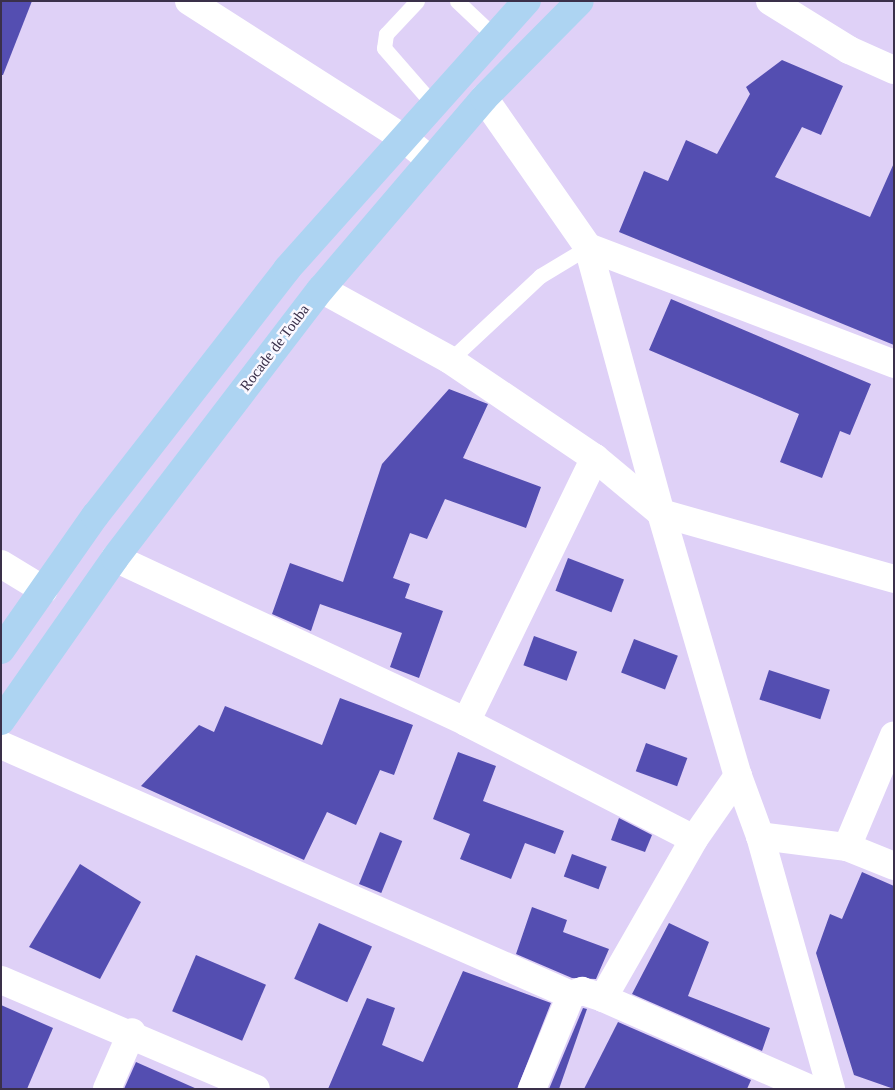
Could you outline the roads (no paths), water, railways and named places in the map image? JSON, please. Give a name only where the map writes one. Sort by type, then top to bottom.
[{"type":"main road","name":"Rocade de Touba","points":[[1,721],[115,558],[321,289],[484,98],[580,1]]},
{"type":"main road","points":[[1,650],[94,516],[287,269],[432,103],[523,5],[536,46]]},
{"type":"street","points":[[189,1],[402,137],[430,160]]},
{"type":"street","points":[[770,1],[849,50],[894,70]]},
{"type":"street","points":[[1,745],[571,995],[582,991],[603,998],[810,1089],[830,1085],[760,836],[738,776],[661,513],[588,247],[484,98]]},
{"type":"street","points":[[588,247],[894,364]]},
{"type":"street","points":[[321,289],[450,360],[595,458],[661,513],[894,580]]},
{"type":"street","points":[[466,722],[595,458]]},
{"type":"street","points":[[115,558],[466,722],[694,839]]},
{"type":"street","points":[[1,564],[44,590]]},
{"type":"street","points":[[847,847],[894,734]]},
{"type":"street","points":[[603,998],[694,839],[738,776]]},
{"type":"street","points":[[760,836],[847,847],[894,866]]},
{"type":"street","points":[[1,980],[132,1032],[256,1089]]},
{"type":"street","points":[[532,1089],[571,995]]},
{"type":"street","points":[[107,1089],[132,1032]]},
{"type":"lane","points":[[417,1],[386,34],[384,48],[432,103]]},
{"type":"lane","points":[[457,1],[494,36]]},
{"type":"lane","points":[[450,360],[540,276],[588,247]]}]
